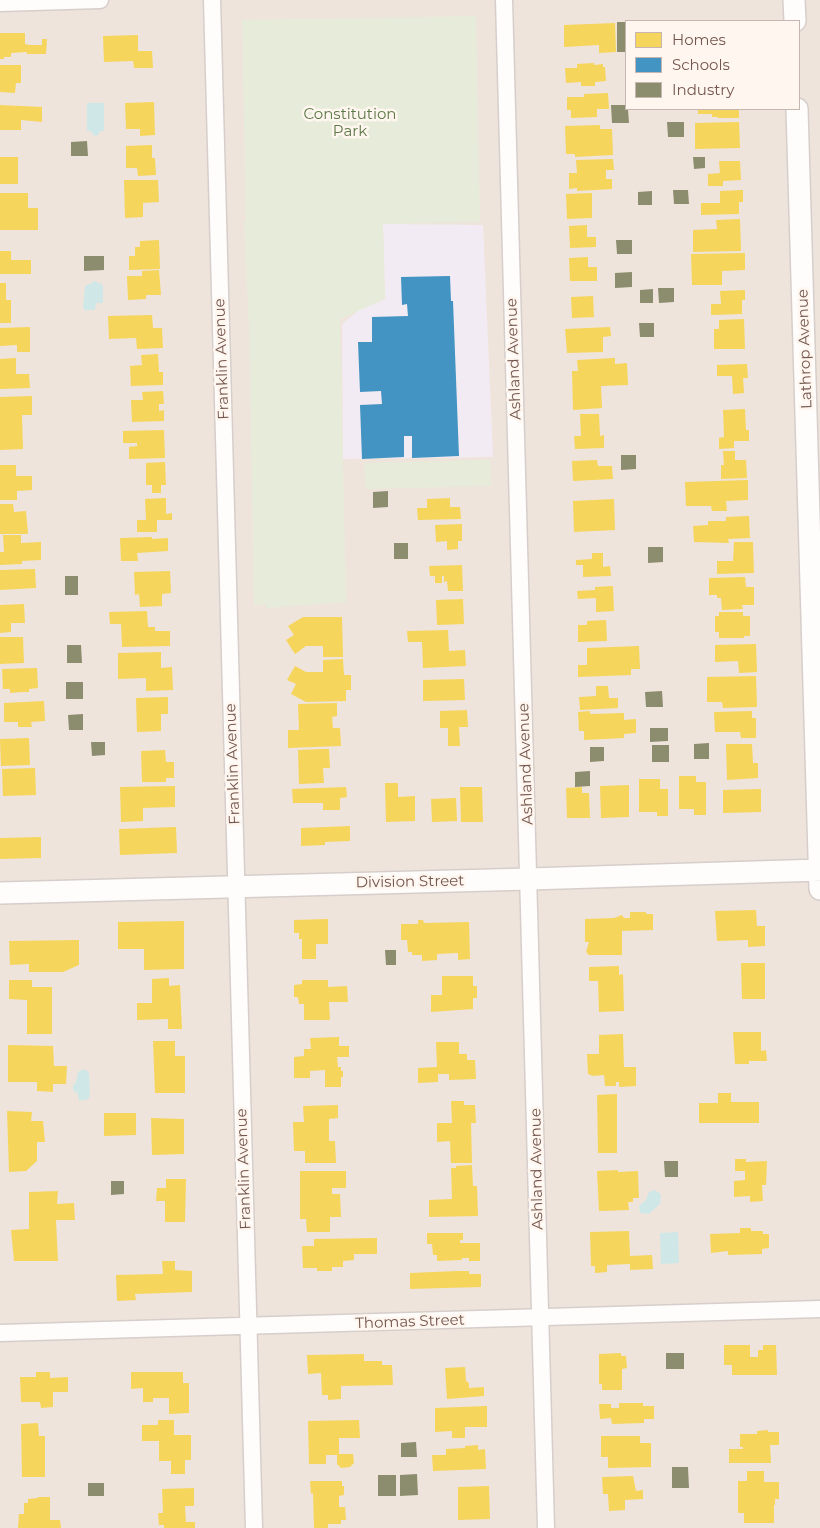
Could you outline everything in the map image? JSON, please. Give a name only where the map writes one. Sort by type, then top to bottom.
[{"type":"street","points":[[0,2],[100,0]]},
{"type":"street","name":"Franklin Avenue","points":[[212,0],[254,1528]]},
{"type":"street","name":"Ashland Avenue","points":[[504,0],[546,1528]]},
{"type":"street","points":[[794,0],[795,20]]},
{"type":"street","name":"Lathrop Avenue","points":[[797,110],[814,426],[820,889]]},
{"type":"street","name":"Division Street","points":[[0,893],[529,880],[820,870]]},
{"type":"street","name":"Thomas Street","points":[[0,1334],[820,1309]]},
{"type":"shaded area","points":[[0,0],[820,0],[820,1528],[0,1528]]},
{"type":"shaded area","points":[[383,224],[483,225],[493,457],[343,459],[342,324],[359,310],[385,299]]},
{"type":"green space","name":"Constitution Park","points":[[476,16],[480,222],[383,224],[385,299],[340,319],[346,602],[267,608],[266,604],[254,605],[249,329],[244,221],[246,221],[242,20]]},
{"type":"green space","points":[[490,460],[491,486],[366,489],[364,463]]},
{"type":"water","points":[[87,103],[104,103],[104,131],[100,131],[96,136],[91,131],[87,131]]},
{"type":"water","points":[[95,281],[103,285],[103,303],[96,303],[95,310],[84,310],[85,286]]},
{"type":"water","points":[[86,1070],[89,1073],[90,1093],[89,1098],[86,1100],[79,1100],[77,1092],[73,1091],[73,1085],[76,1082],[78,1072]]},
{"type":"water","points":[[654,1190],[660,1193],[660,1204],[650,1213],[640,1213],[639,1206],[646,1200],[649,1192]]},
{"type":"water","points":[[678,1232],[679,1263],[661,1264],[660,1233]]},
{"type":"building: Homes","points":[[615,23],[616,52],[599,53],[599,45],[564,47],[564,25]]},
{"type":"building: Homes","points":[[0,33],[25,33],[25,44],[29,45],[42,45],[42,39],[47,39],[46,54],[11,53],[11,57],[0,59]]},
{"type":"building: Homes","points":[[138,35],[138,51],[152,51],[153,68],[134,68],[133,61],[104,62],[103,36]]},
{"type":"building: Homes","points":[[594,63],[594,65],[603,64],[603,67],[605,67],[606,81],[595,82],[595,86],[581,86],[581,82],[566,83],[565,68],[577,68],[577,64]]},
{"type":"building: Homes","points":[[0,65],[21,65],[21,83],[16,83],[15,93],[0,92]]},
{"type":"building: Homes","points":[[608,93],[609,109],[597,109],[597,117],[571,118],[571,110],[567,110],[567,97],[584,97],[584,94]]},
{"type":"building: Homes","points":[[154,102],[155,135],[140,136],[140,129],[126,129],[125,103]]},
{"type":"building: Homes","points":[[0,105],[42,107],[42,122],[21,120],[21,130],[0,130]]},
{"type":"building: Homes","points":[[698,110],[739,110],[739,118],[718,118],[712,117],[712,114],[698,114]]},
{"type":"building: Homes","points":[[739,122],[740,148],[695,149],[695,123]]},
{"type":"building: Homes","points":[[600,125],[600,129],[612,129],[613,155],[575,157],[575,154],[566,154],[565,126]]},
{"type":"building: Homes","points":[[152,145],[152,158],[155,158],[156,175],[138,176],[137,168],[126,168],[126,146]]},
{"type":"building: Homes","points":[[0,157],[18,157],[18,184],[0,184]]},
{"type":"building: Homes","points":[[613,159],[614,170],[606,170],[606,179],[612,179],[612,189],[577,191],[577,188],[569,189],[569,173],[577,173],[576,160]]},
{"type":"building: Homes","points":[[719,161],[740,161],[741,180],[723,181],[723,186],[708,186],[708,174],[720,173]]},
{"type":"building: Homes","points":[[124,180],[158,180],[159,202],[143,203],[143,217],[125,218]]},
{"type":"building: Homes","points":[[743,190],[743,202],[739,202],[739,214],[701,215],[701,203],[720,203],[720,191]]},
{"type":"building: Homes","points":[[0,193],[28,193],[28,208],[38,208],[38,230],[0,230]]},
{"type":"building: Homes","points":[[592,193],[592,218],[567,219],[566,194]]},
{"type":"building: Homes","points":[[740,219],[741,251],[693,252],[693,230],[717,229],[716,220]]},
{"type":"building: Homes","points":[[587,225],[587,237],[596,237],[596,247],[570,248],[569,226]]},
{"type":"building: Homes","points":[[159,240],[160,269],[129,270],[129,256],[135,256],[135,247],[140,247],[140,241]]},
{"type":"building: Homes","points":[[0,251],[11,251],[11,260],[31,260],[31,274],[0,274]]},
{"type":"building: Homes","points":[[745,253],[745,270],[722,271],[722,285],[692,285],[691,254]]},
{"type":"building: Homes","points":[[588,257],[588,267],[597,267],[597,281],[570,281],[569,258]]},
{"type":"building: Homes","points":[[159,270],[161,295],[146,295],[146,299],[128,300],[127,276],[142,276],[142,271]]},
{"type":"building: Homes","points":[[0,283],[6,283],[6,300],[11,300],[11,323],[0,323]]},
{"type":"building: Homes","points":[[745,290],[745,300],[742,300],[742,314],[711,315],[711,304],[721,304],[720,291]]},
{"type":"building: Homes","points":[[593,296],[594,317],[572,318],[571,297]]},
{"type":"building: Homes","points":[[152,315],[153,328],[162,328],[163,348],[137,349],[136,338],[109,339],[108,316]]},
{"type":"building: Homes","points":[[744,319],[745,349],[714,349],[714,329],[719,329],[719,320]]},
{"type":"building: Homes","points":[[30,327],[30,352],[17,352],[17,345],[0,346],[0,328]]},
{"type":"building: Homes","points":[[610,327],[611,336],[603,337],[603,352],[567,353],[565,329]]},
{"type":"building: Homes","points":[[158,354],[159,372],[163,372],[163,385],[131,386],[130,366],[142,365],[141,355]]},
{"type":"building: Homes","points":[[16,358],[16,374],[29,374],[30,388],[0,389],[0,359]]},
{"type":"building: Homes","points":[[615,358],[615,364],[627,363],[628,385],[601,386],[602,408],[573,410],[572,371],[578,371],[577,360]]},
{"type":"building: Homes","points":[[747,364],[748,378],[743,378],[744,393],[733,394],[732,376],[717,376],[717,365]]},
{"type":"building: Homes","points":[[163,391],[164,404],[159,404],[159,411],[164,410],[164,421],[132,422],[131,400],[143,400],[142,392]]},
{"type":"building: Homes","points":[[32,396],[32,415],[22,415],[23,449],[0,450],[0,397]]},
{"type":"building: Homes","points":[[745,409],[746,430],[749,430],[749,441],[734,441],[734,448],[719,449],[719,438],[724,437],[723,410]]},
{"type":"building: Homes","points":[[580,414],[599,414],[600,436],[604,435],[604,448],[575,449],[574,436],[581,436]]},
{"type":"building: Homes","points":[[164,430],[165,458],[129,459],[129,447],[137,446],[137,443],[123,443],[123,431]]},
{"type":"building: Homes","points":[[723,451],[735,451],[735,460],[746,460],[747,478],[721,479],[721,465],[724,465]]},
{"type":"building: Homes","points":[[597,460],[598,466],[612,466],[613,479],[573,481],[572,461]]},
{"type":"building: Homes","points":[[165,462],[166,485],[161,485],[161,493],[152,493],[152,485],[146,485],[146,463]]},
{"type":"building: Homes","points":[[0,465],[16,465],[16,476],[32,476],[32,490],[17,491],[17,500],[0,500]]},
{"type":"building: Homes","points":[[748,480],[748,500],[726,501],[727,511],[712,511],[711,506],[686,506],[685,482]]},
{"type":"building: Homes","points":[[166,498],[166,514],[172,513],[172,520],[157,520],[157,532],[137,532],[137,520],[146,520],[145,499]]},
{"type":"building: Homes","points":[[450,498],[450,507],[460,507],[461,519],[418,520],[417,508],[427,508],[427,499]]},
{"type":"building: Homes","points":[[614,499],[615,530],[574,532],[573,501]]},
{"type":"building: Homes","points":[[0,504],[13,504],[14,512],[26,511],[28,534],[0,534]]},
{"type":"building: Homes","points":[[749,516],[750,538],[728,539],[729,543],[694,542],[693,526],[708,525],[708,521],[726,521],[726,517]]},
{"type":"building: Homes","points":[[462,524],[462,541],[458,541],[458,549],[447,550],[447,541],[436,542],[435,525]]},
{"type":"building: Homes","points":[[3,535],[21,535],[21,543],[41,542],[41,560],[22,561],[22,564],[0,565],[0,552],[4,552]]},
{"type":"building: Homes","points":[[152,537],[152,539],[168,538],[168,551],[137,553],[138,561],[121,561],[120,538]]},
{"type":"building: Homes","points":[[734,542],[753,542],[754,573],[717,574],[717,561],[733,561]]},
{"type":"building: Homes","points":[[592,553],[603,553],[603,567],[610,566],[611,576],[583,577],[583,565],[576,565],[576,560],[592,559]]},
{"type":"building: Homes","points":[[462,565],[463,591],[448,591],[447,581],[444,582],[444,576],[442,576],[442,583],[435,583],[435,576],[430,576],[429,566]]},
{"type":"building: Homes","points":[[35,569],[36,588],[0,590],[0,570]]},
{"type":"building: Homes","points":[[170,571],[171,593],[162,594],[162,606],[140,607],[139,594],[135,595],[134,572]]},
{"type":"building: Homes","points":[[745,577],[746,587],[754,587],[754,605],[742,605],[743,609],[722,610],[721,598],[717,598],[717,595],[709,595],[709,578]]},
{"type":"building: Homes","points":[[613,586],[614,611],[596,612],[596,598],[578,599],[577,591]]},
{"type":"building: Homes","points":[[463,599],[464,624],[437,625],[436,600]]},
{"type":"building: Homes","points":[[24,604],[25,623],[11,623],[11,632],[0,633],[0,605]]},
{"type":"building: Homes","points":[[147,611],[148,627],[155,627],[155,631],[170,631],[170,646],[122,647],[121,624],[110,624],[109,612]]},
{"type":"building: Homes","points":[[719,612],[743,612],[743,616],[750,616],[750,636],[744,636],[744,638],[719,638],[719,632],[715,632],[715,616],[719,616]]},
{"type":"building: Homes","points":[[303,617],[342,617],[343,657],[323,657],[323,646],[306,646],[295,654],[286,640],[294,635],[288,626]]},
{"type":"building: Homes","points":[[606,620],[607,641],[578,642],[578,625],[587,625],[587,621]]},
{"type":"building: Homes","points":[[448,630],[449,651],[465,650],[466,666],[423,668],[422,642],[408,642],[407,631]]},
{"type":"building: Homes","points":[[0,637],[23,637],[24,663],[0,664]]},
{"type":"building: Homes","points":[[756,644],[757,672],[739,673],[738,661],[715,662],[715,645]]},
{"type":"building: Homes","points":[[639,646],[640,669],[631,669],[631,675],[578,677],[578,665],[587,665],[587,648]]},
{"type":"building: Homes","points":[[161,652],[161,668],[172,667],[173,690],[146,691],[146,678],[118,679],[118,653]]},
{"type":"building: Homes","points":[[343,659],[344,675],[351,675],[351,690],[346,690],[346,701],[306,702],[291,694],[296,684],[287,680],[295,666],[306,672],[323,672],[323,660]]},
{"type":"building: Homes","points":[[37,668],[38,688],[29,689],[29,692],[10,693],[10,689],[3,689],[2,669]]},
{"type":"building: Homes","points":[[756,676],[757,707],[723,708],[722,702],[707,702],[707,677]]},
{"type":"building: Homes","points":[[464,679],[465,700],[423,701],[423,680]]},
{"type":"building: Homes","points":[[596,686],[608,686],[609,698],[618,698],[618,708],[580,710],[579,697],[596,696]]},
{"type":"building: Homes","points":[[168,697],[168,714],[161,714],[161,731],[137,732],[136,698]]},
{"type":"building: Homes","points":[[44,701],[45,721],[31,722],[32,727],[18,727],[18,722],[4,722],[4,703]]},
{"type":"building: Homes","points":[[337,703],[337,716],[332,717],[333,728],[340,728],[341,746],[288,748],[288,730],[299,730],[298,704]]},
{"type":"building: Homes","points":[[467,710],[468,727],[459,727],[460,746],[448,746],[448,728],[440,728],[440,711]]},
{"type":"building: Homes","points":[[590,711],[590,714],[624,713],[624,720],[636,719],[636,733],[624,734],[624,738],[584,740],[584,731],[579,731],[578,712]]},
{"type":"building: Homes","points":[[752,711],[752,718],[756,718],[756,738],[741,738],[740,732],[715,732],[714,712]]},
{"type":"building: Homes","points":[[29,738],[30,765],[1,766],[0,739]]},
{"type":"building: Homes","points":[[726,744],[752,744],[753,763],[758,763],[758,778],[727,780]]},
{"type":"building: Homes","points":[[329,749],[330,768],[323,768],[324,783],[299,784],[298,750]]},
{"type":"building: Homes","points":[[165,750],[166,762],[174,762],[174,778],[166,778],[166,782],[142,782],[141,751]]},
{"type":"building: Homes","points":[[35,768],[36,795],[3,796],[2,769]]},
{"type":"building: Homes","points":[[679,776],[696,776],[696,782],[706,782],[706,815],[694,815],[694,809],[679,809]]},
{"type":"building: Homes","points":[[639,779],[660,779],[660,789],[668,789],[668,816],[657,816],[657,812],[639,812]]},
{"type":"building: Homes","points":[[385,783],[398,783],[398,797],[415,796],[415,821],[386,822]]},
{"type":"building: Homes","points":[[629,785],[629,817],[601,818],[600,786]]},
{"type":"building: Homes","points":[[175,786],[175,807],[143,808],[143,821],[121,822],[120,787]]},
{"type":"building: Homes","points":[[346,787],[347,797],[340,798],[340,810],[323,810],[323,803],[293,803],[292,789]]},
{"type":"building: Homes","points":[[460,787],[482,787],[483,822],[461,822]]},
{"type":"building: Homes","points":[[582,787],[582,793],[589,793],[590,818],[567,818],[566,788]]},
{"type":"building: Homes","points":[[761,789],[761,812],[723,813],[723,790]]},
{"type":"building: Homes","points":[[456,798],[457,821],[432,822],[431,799]]},
{"type":"building: Homes","points":[[350,826],[350,841],[325,842],[325,845],[301,846],[301,828]]},
{"type":"building: Homes","points":[[176,827],[177,853],[120,855],[119,829]]},
{"type":"building: Homes","points":[[41,837],[41,858],[0,859],[0,838]]},
{"type":"building: Homes","points":[[756,910],[757,926],[765,926],[765,946],[748,947],[748,940],[717,941],[715,911]]},
{"type":"building: Homes","points":[[630,912],[653,914],[653,930],[622,931],[622,955],[589,955],[586,952],[589,942],[585,942],[585,919],[614,918],[622,915],[624,918],[630,918]]},
{"type":"building: Homes","points":[[328,919],[328,944],[316,944],[316,959],[302,959],[302,939],[299,939],[299,933],[294,933],[294,920]]},
{"type":"building: Homes","points":[[418,920],[423,920],[424,923],[469,922],[470,959],[458,960],[458,953],[437,954],[437,960],[422,961],[422,955],[412,955],[412,952],[408,952],[407,940],[401,940],[401,924],[418,924]]},
{"type":"building: Homes","points":[[184,921],[184,969],[144,970],[144,949],[118,949],[118,922]]},
{"type":"building: Homes","points":[[79,940],[79,965],[63,972],[29,972],[29,964],[10,965],[9,941]]},
{"type":"building: Homes","points":[[741,963],[765,963],[765,999],[742,999]]},
{"type":"building: Homes","points":[[619,966],[619,975],[623,974],[624,1011],[599,1012],[598,981],[589,981],[589,967]]},
{"type":"building: Homes","points":[[442,976],[473,976],[473,986],[477,986],[477,998],[473,998],[473,1009],[431,1012],[431,995],[442,995]]},
{"type":"building: Homes","points":[[169,978],[169,986],[180,985],[182,1029],[168,1029],[168,1019],[137,1020],[137,1003],[152,1003],[152,979]]},
{"type":"building: Homes","points":[[9,980],[32,980],[32,987],[52,987],[52,1034],[27,1034],[27,1000],[9,999]]},
{"type":"building: Homes","points":[[302,980],[328,980],[328,987],[347,986],[348,1002],[329,1002],[330,1020],[304,1020],[304,1004],[299,1004],[298,997],[294,997],[294,985],[302,984]]},
{"type":"building: Homes","points":[[733,1032],[761,1032],[761,1051],[766,1050],[767,1061],[749,1061],[749,1064],[735,1064]]},
{"type":"building: Homes","points":[[623,1034],[624,1067],[636,1067],[636,1086],[619,1087],[619,1082],[616,1082],[616,1086],[605,1086],[604,1075],[593,1076],[588,1074],[587,1054],[599,1054],[599,1035]]},
{"type":"building: Homes","points":[[339,1037],[339,1046],[349,1046],[349,1057],[337,1057],[338,1067],[341,1067],[341,1071],[343,1071],[341,1087],[325,1087],[325,1070],[310,1071],[310,1078],[294,1078],[294,1057],[304,1056],[304,1049],[311,1049],[310,1038]]},
{"type":"building: Homes","points":[[153,1041],[175,1041],[175,1056],[185,1056],[185,1093],[155,1093]]},
{"type":"building: Homes","points":[[436,1042],[459,1042],[459,1054],[467,1054],[467,1060],[475,1060],[476,1079],[449,1080],[449,1074],[438,1074],[438,1082],[418,1083],[418,1068],[437,1067]]},
{"type":"building: Homes","points":[[8,1045],[53,1046],[54,1066],[67,1066],[66,1084],[53,1084],[53,1092],[37,1091],[37,1082],[8,1082]]},
{"type":"building: Homes","points":[[718,1093],[731,1093],[731,1102],[759,1102],[759,1123],[699,1123],[699,1103],[718,1103]]},
{"type":"building: Homes","points":[[617,1094],[617,1153],[598,1153],[597,1095]]},
{"type":"building: Homes","points":[[451,1101],[464,1101],[464,1105],[475,1105],[476,1123],[471,1123],[472,1163],[451,1163],[450,1141],[437,1142],[437,1123],[452,1123]]},
{"type":"building: Homes","points":[[338,1105],[338,1118],[329,1119],[329,1141],[335,1141],[336,1163],[305,1163],[305,1151],[294,1151],[293,1122],[304,1122],[303,1106]]},
{"type":"building: Homes","points":[[7,1111],[32,1112],[31,1121],[43,1121],[45,1142],[37,1142],[37,1161],[26,1171],[9,1172]]},
{"type":"building: Homes","points":[[104,1113],[136,1113],[136,1135],[104,1136]]},
{"type":"building: Homes","points":[[151,1118],[184,1119],[184,1154],[152,1155]]},
{"type":"building: Homes","points":[[735,1159],[746,1159],[746,1162],[767,1161],[766,1185],[762,1185],[763,1201],[750,1202],[750,1196],[734,1197],[734,1181],[745,1180],[745,1171],[735,1171]]},
{"type":"building: Homes","points":[[472,1165],[473,1186],[477,1186],[478,1216],[429,1217],[429,1200],[452,1199],[451,1168]]},
{"type":"building: Homes","points":[[618,1170],[618,1172],[638,1171],[639,1198],[633,1198],[633,1202],[628,1202],[629,1210],[599,1211],[597,1171]]},
{"type":"building: Homes","points":[[300,1171],[346,1171],[346,1188],[332,1188],[332,1194],[340,1194],[341,1217],[330,1217],[330,1232],[307,1232],[306,1219],[300,1219]]},
{"type":"building: Homes","points":[[166,1179],[186,1179],[185,1222],[165,1222],[165,1201],[156,1201],[157,1188],[166,1188]]},
{"type":"building: Homes","points":[[58,1191],[57,1204],[74,1203],[75,1220],[56,1220],[58,1261],[14,1261],[11,1230],[29,1229],[29,1192]]},
{"type":"building: Homes","points":[[740,1228],[751,1228],[751,1231],[763,1231],[763,1234],[769,1234],[769,1248],[762,1249],[762,1254],[728,1255],[728,1251],[711,1253],[710,1234],[740,1233]]},
{"type":"building: Homes","points":[[629,1231],[630,1256],[652,1255],[653,1269],[630,1270],[630,1264],[607,1265],[607,1272],[595,1273],[595,1266],[591,1266],[590,1232]]},
{"type":"building: Homes","points":[[427,1233],[463,1233],[463,1240],[460,1240],[460,1243],[480,1243],[480,1261],[469,1261],[469,1258],[462,1258],[462,1260],[437,1261],[437,1255],[433,1255],[432,1244],[427,1244]]},
{"type":"building: Homes","points":[[377,1238],[377,1254],[354,1254],[354,1260],[343,1261],[343,1267],[332,1267],[332,1271],[317,1271],[317,1268],[303,1268],[302,1246],[314,1246],[314,1239]]},
{"type":"building: Homes","points":[[162,1261],[175,1261],[175,1270],[192,1271],[192,1292],[135,1294],[136,1300],[117,1301],[116,1275],[163,1274]]},
{"type":"building: Homes","points":[[457,1271],[481,1274],[481,1287],[410,1289],[410,1273]]},
{"type":"building: Homes","points":[[724,1345],[750,1345],[750,1357],[758,1357],[758,1350],[763,1350],[763,1345],[776,1345],[777,1375],[732,1375],[732,1365],[724,1365]]},
{"type":"building: Homes","points":[[621,1353],[621,1356],[626,1356],[627,1368],[622,1369],[622,1390],[602,1390],[602,1384],[599,1384],[599,1354]]},
{"type":"building: Homes","points":[[364,1354],[364,1361],[382,1361],[382,1365],[392,1365],[393,1385],[341,1386],[341,1399],[328,1400],[328,1395],[322,1395],[321,1373],[308,1374],[307,1355]]},
{"type":"building: Homes","points":[[465,1367],[466,1381],[469,1383],[469,1388],[484,1387],[484,1396],[447,1399],[445,1368]]},
{"type":"building: Homes","points":[[36,1372],[50,1372],[50,1378],[68,1377],[68,1392],[53,1392],[53,1407],[41,1408],[40,1402],[21,1402],[20,1377],[36,1377]]},
{"type":"building: Homes","points":[[131,1372],[183,1372],[183,1383],[189,1383],[189,1413],[169,1414],[169,1398],[153,1398],[153,1402],[143,1402],[143,1388],[131,1389]]},
{"type":"building: Homes","points":[[619,1403],[643,1403],[643,1406],[654,1406],[654,1419],[644,1419],[644,1423],[612,1424],[611,1418],[600,1419],[599,1404],[611,1404],[611,1408],[619,1408]]},
{"type":"building: Homes","points":[[487,1406],[487,1427],[465,1427],[465,1438],[452,1438],[452,1431],[435,1432],[435,1408]]},
{"type":"building: Homes","points":[[158,1420],[174,1420],[174,1435],[191,1435],[191,1460],[185,1460],[185,1474],[171,1474],[171,1461],[159,1461],[159,1441],[142,1441],[142,1425],[158,1425]]},
{"type":"building: Homes","points":[[359,1420],[360,1438],[339,1438],[339,1454],[353,1454],[354,1463],[350,1467],[341,1468],[337,1464],[337,1455],[326,1455],[326,1464],[309,1464],[308,1421]]},
{"type":"building: Homes","points":[[38,1423],[39,1436],[45,1436],[45,1477],[22,1477],[21,1424]]},
{"type":"building: Homes","points":[[768,1430],[768,1432],[779,1432],[779,1445],[770,1445],[771,1463],[729,1463],[729,1449],[743,1449],[743,1447],[740,1447],[740,1434],[757,1434],[757,1431]]},
{"type":"building: Homes","points":[[601,1436],[640,1436],[640,1443],[651,1443],[651,1467],[608,1468],[608,1457],[601,1457]]},
{"type":"building: Homes","points":[[478,1445],[478,1450],[485,1449],[486,1469],[433,1471],[432,1455],[446,1455],[446,1449]]},
{"type":"building: Homes","points":[[747,1471],[764,1471],[764,1482],[779,1482],[779,1499],[775,1499],[774,1505],[774,1523],[744,1523],[744,1513],[738,1513],[738,1481],[747,1481]]},
{"type":"building: Homes","points":[[633,1476],[636,1491],[643,1490],[643,1499],[625,1500],[625,1510],[609,1511],[608,1494],[603,1494],[602,1477]]},
{"type":"building: Homes","points":[[310,1481],[342,1481],[344,1495],[339,1496],[339,1507],[345,1507],[346,1520],[341,1520],[341,1524],[328,1524],[328,1528],[314,1528],[313,1493],[311,1494]]},
{"type":"building: Homes","points":[[489,1486],[490,1519],[458,1520],[458,1487]]},
{"type":"building: Homes","points":[[194,1488],[194,1506],[185,1506],[186,1522],[195,1522],[195,1528],[164,1528],[164,1525],[159,1525],[158,1513],[163,1513],[162,1489]]},
{"type":"building: Homes","points":[[50,1497],[50,1520],[60,1520],[61,1528],[18,1528],[19,1514],[24,1514],[24,1503],[28,1503],[28,1499]]},
{"type":"building: Schools","points":[[450,276],[451,301],[453,301],[459,456],[412,458],[412,436],[404,436],[404,457],[362,459],[360,405],[382,404],[381,391],[360,392],[358,342],[372,342],[372,317],[408,316],[407,304],[402,305],[401,277]]},
{"type":"building: Industry","points":[[617,22],[625,22],[625,52],[617,52]]},
{"type":"building: Industry","points":[[611,105],[625,105],[625,110],[628,110],[629,123],[612,123]]},
{"type":"building: Industry","points":[[667,122],[684,122],[684,137],[668,137]]},
{"type":"building: Industry","points":[[87,141],[88,156],[71,156],[71,142]]},
{"type":"building: Industry","points":[[693,157],[705,157],[705,168],[694,169]]},
{"type":"building: Industry","points":[[673,190],[688,190],[689,204],[674,204]]},
{"type":"building: Industry","points":[[652,191],[652,205],[638,205],[638,192]]},
{"type":"building: Industry","points":[[616,240],[632,240],[632,254],[617,254]]},
{"type":"building: Industry","points":[[84,256],[104,256],[104,270],[84,271]]},
{"type":"building: Industry","points":[[632,272],[632,287],[615,288],[615,273]]},
{"type":"building: Industry","points":[[658,288],[674,288],[674,302],[659,303]]},
{"type":"building: Industry","points":[[653,289],[653,303],[640,303],[640,290]]},
{"type":"building: Industry","points":[[639,323],[654,323],[654,337],[640,337]]},
{"type":"building: Industry","points":[[621,455],[636,455],[636,469],[621,470]]},
{"type":"building: Industry","points":[[388,491],[388,507],[373,508],[373,492]]},
{"type":"building: Industry","points":[[394,543],[408,543],[408,559],[394,559]]},
{"type":"building: Industry","points":[[648,547],[663,547],[663,562],[648,563]]},
{"type":"building: Industry","points":[[65,576],[78,576],[78,595],[65,595]]},
{"type":"building: Industry","points":[[67,645],[81,645],[82,663],[67,663]]},
{"type":"building: Industry","points":[[66,682],[83,682],[83,699],[66,699]]},
{"type":"building: Industry","points":[[662,691],[663,707],[646,707],[645,692]]},
{"type":"building: Industry","points":[[83,714],[83,730],[69,730],[68,715]]},
{"type":"building: Industry","points":[[650,728],[668,728],[668,741],[650,742]]},
{"type":"building: Industry","points":[[91,742],[105,742],[105,755],[92,756]]},
{"type":"building: Industry","points":[[709,743],[709,759],[694,759],[694,744]]},
{"type":"building: Industry","points":[[652,745],[669,745],[669,762],[652,762]]},
{"type":"building: Industry","points":[[590,747],[604,747],[604,761],[590,762]]},
{"type":"building: Industry","points":[[590,771],[590,786],[575,787],[575,772]]},
{"type":"building: Industry","points":[[385,950],[396,950],[396,965],[386,965]]},
{"type":"building: Industry","points":[[664,1161],[678,1161],[678,1177],[665,1177]]},
{"type":"building: Industry","points":[[111,1181],[124,1181],[124,1194],[111,1195]]},
{"type":"building: Industry","points":[[666,1353],[684,1353],[684,1369],[666,1369]]},
{"type":"building: Industry","points":[[416,1442],[417,1457],[401,1457],[401,1443]]},
{"type":"building: Industry","points":[[672,1467],[688,1467],[689,1488],[672,1488]]},
{"type":"building: Industry","points":[[417,1474],[418,1495],[400,1496],[400,1475]]},
{"type":"building: Industry","points":[[378,1475],[396,1475],[396,1496],[378,1496]]},
{"type":"building: Industry","points":[[88,1483],[104,1483],[104,1496],[88,1496]]}]
